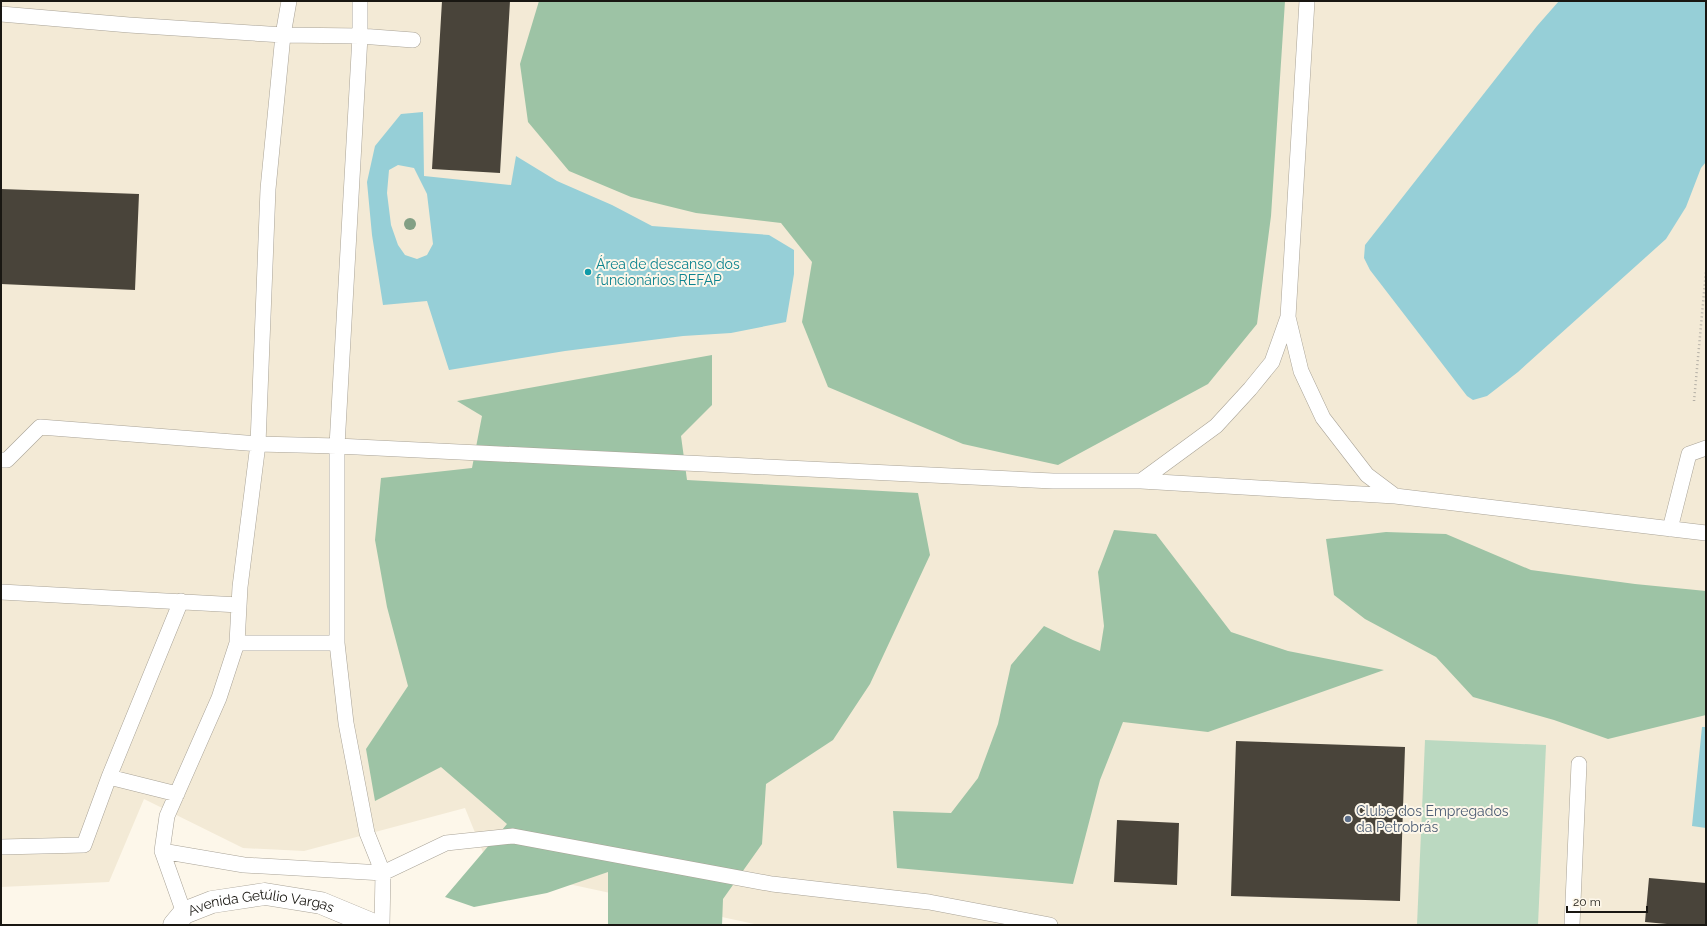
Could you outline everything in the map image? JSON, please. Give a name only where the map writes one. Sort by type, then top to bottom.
[{"type":"main road","name":"Avenida Getúlio Vargas","points":[[179,919],[212,902],[265,894],[321,903],[374,925]]},
{"type":"lane","points":[[179,919],[162,851],[167,816],[218,698],[237,643],[241,580],[258,444],[268,189],[283,34],[289,1]]},
{"type":"lane","points":[[360,1],[360,36],[337,446],[337,643],[346,723],[367,833],[383,873],[382,925]]},
{"type":"lane","points":[[1141,481],[1216,426],[1250,389],[1272,362],[1288,317],[1307,1]]},
{"type":"lane","points":[[1,14],[129,25],[413,40]]},
{"type":"lane","points":[[1288,317],[1301,371],[1323,418],[1367,475],[1394,496]]},
{"type":"lane","points":[[1,460],[7,460],[40,427],[258,444],[337,446],[1053,481],[1141,481],[1394,496],[1706,533]]},
{"type":"lane","points":[[1670,529],[1689,454],[1706,448]]},
{"type":"lane","points":[[1,592],[239,605]]},
{"type":"lane","points":[[1,847],[84,845],[109,777],[180,601]]},
{"type":"lane","points":[[237,643],[337,643]]},
{"type":"lane","points":[[1572,925],[1579,764]]},
{"type":"lane","points":[[109,777],[177,794]]},
{"type":"lane","points":[[162,851],[244,865],[383,873],[446,843],[513,836],[772,884],[929,902],[1050,925]]},
{"type":"path","points":[[1694,401],[1706,271]]},
{"type":"shaded area","points":[[1,1],[1706,1],[1706,925],[759,925],[489,867],[465,808],[304,851],[243,848],[144,799],[109,882],[1,887]]},
{"type":"green space","points":[[539,1],[1285,1],[1271,216],[1257,324],[1208,384],[1058,465],[963,444],[828,387],[802,322],[812,262],[781,223],[696,213],[631,197],[569,171],[528,122],[520,64]]},
{"type":"green space","points":[[712,355],[712,405],[681,436],[687,480],[918,493],[930,555],[870,684],[833,740],[766,784],[762,844],[723,899],[722,925],[608,925],[608,872],[547,893],[474,907],[445,897],[507,824],[441,767],[375,801],[366,749],[408,686],[387,607],[375,540],[381,478],[472,468],[482,416],[457,401]]},
{"type":"green space","points":[[1114,530],[1156,534],[1231,632],[1288,651],[1384,670],[1208,732],[1123,722],[1100,780],[1073,884],[897,868],[893,811],[951,813],[978,778],[998,724],[1011,665],[1044,626],[1100,651],[1104,626],[1098,572]]},
{"type":"green space","points":[[1386,532],[1446,534],[1531,570],[1635,584],[1706,591],[1706,715],[1608,739],[1554,720],[1473,697],[1436,657],[1365,619],[1334,595],[1326,539]]},
{"type":"green space","points":[[1425,740],[1546,745],[1538,925],[1417,925]]},
{"type":"water","points":[[1559,1],[1706,1],[1706,162],[1701,168],[1686,207],[1666,239],[1518,372],[1487,396],[1473,400],[1467,396],[1370,270],[1364,258],[1365,245],[1537,26]]},
{"type":"water","name":"Área de descanso dos funcionários REFAP","points":[[423,112],[424,176],[511,185],[516,156],[557,181],[612,205],[652,226],[769,235],[794,250],[794,274],[786,322],[731,333],[683,336],[565,351],[449,370],[427,301],[383,305],[372,235],[367,182],[375,146],[401,114]],"holes":[[[398,165],[414,168],[427,194],[433,244],[427,255],[417,259],[405,255],[398,245],[391,225],[387,193],[389,170]]]},
{"type":"water","points":[[1702,727],[1706,727],[1706,828],[1692,826]]},
{"type":"building","points":[[442,1],[510,1],[500,173],[432,169]]},
{"type":"building","points":[[1,189],[139,194],[135,290],[1,284]]},
{"type":"building","points":[[1236,741],[1405,747],[1400,901],[1231,896]]},
{"type":"building","points":[[1117,820],[1179,823],[1177,885],[1114,882]]},
{"type":"building","points":[[1649,878],[1706,883],[1706,925],[1678,925],[1645,922]]},
{"type":"place","name":"Área de descanso dos funcionários REFAP","points":[[588,272]]},
{"type":"place","name":"Clube dos Empregados da Petrobrás","points":[[1348,819]]}]
